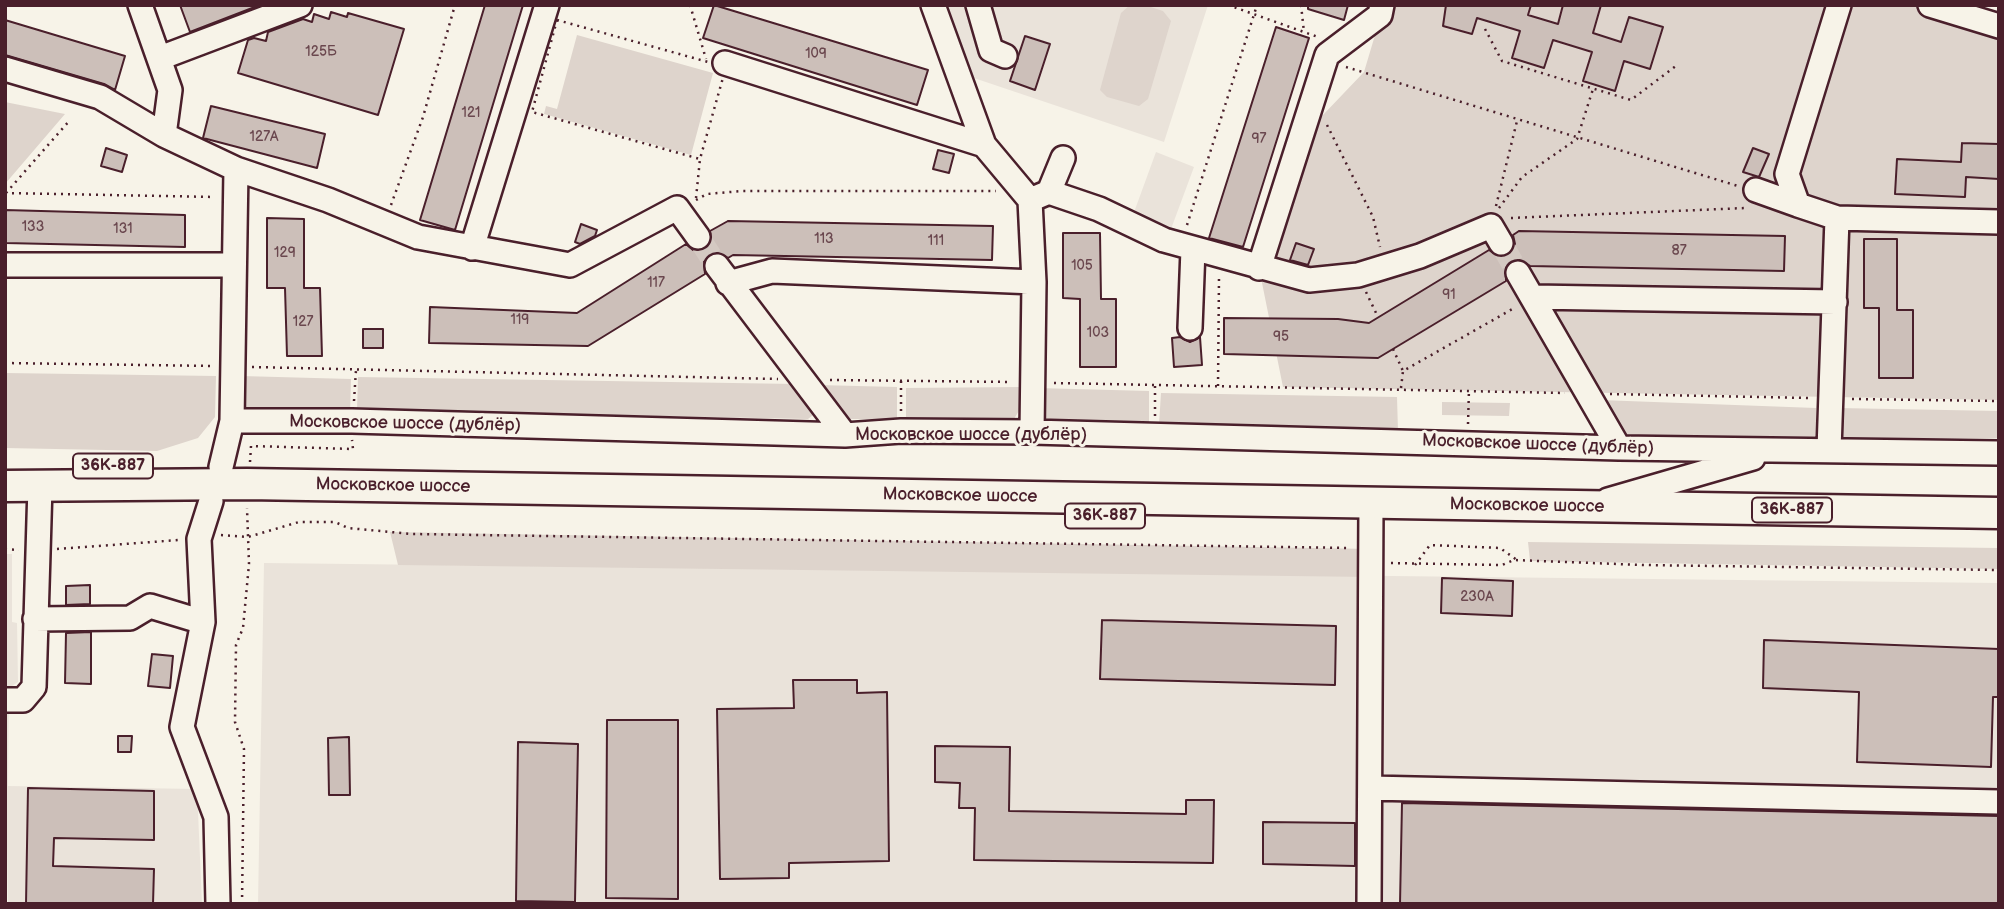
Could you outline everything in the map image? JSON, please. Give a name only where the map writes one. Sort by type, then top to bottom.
[{"type":"main road","name":"Московское шоссе","points":[[5,465],[217,484],[1371,524],[1999,530]]},
{"type":"main road","name":"Московское шоссе","points":[[5,501],[40,494],[217,484],[855,481],[1999,495]]},
{"type":"main road","name":"Московское шоссе","points":[[5,486],[40,494]]},
{"type":"main road","name":"Московское шоссе","points":[[1371,524],[1585,507],[1999,513]]},
{"type":"street","points":[[140,5],[170,90],[164,135]]},
{"type":"street","points":[[160,58],[300,5]]},
{"type":"street","points":[[472,248],[547,5]]},
{"type":"street","points":[[933,5],[984,145],[1034,194],[1099,209],[1187,247],[1309,280],[1358,275],[1496,235]]},
{"type":"street","points":[[978,5],[991,50],[1005,56]]},
{"type":"street","points":[[1259,268],[1313,99],[1334,53],[1380,15],[1382,5]]},
{"type":"street","points":[[1798,205],[1787,174],[1839,5]]},
{"type":"street","points":[[1930,5],[1999,26]]},
{"type":"street","points":[[715,63],[984,145]]},
{"type":"street","points":[[5,69],[100,97],[164,135],[236,169],[418,237],[570,265],[686,204],[698,237]]},
{"type":"street","points":[[1032,432],[1034,194],[1063,158]]},
{"type":"street","points":[[218,904],[216,817],[182,727],[203,622],[198,539],[217,484],[232,421],[236,169]]},
{"type":"street","points":[[1756,199],[1798,205],[1837,218],[1999,222]]},
{"type":"street","points":[[1829,450],[1837,218]]},
{"type":"street","points":[[1187,247],[1190,328]]},
{"type":"street","points":[[5,265],[234,265]]},
{"type":"street","points":[[845,435],[800,380],[723,275],[772,271],[1034,282]]},
{"type":"street","points":[[1518,273],[1619,448]]},
{"type":"street","points":[[1533,297],[1835,302]]},
{"type":"street","name":"Московское шоссе (дублёр)","points":[[232,421],[352,421],[845,435],[901,431],[1032,432],[1619,448],[1999,453]]},
{"type":"street","name":"Московское шоссе (дублёр)","points":[[1585,507],[1776,451]]},
{"type":"street","points":[[5,700],[23,700],[34,687],[40,494]]},
{"type":"street","points":[[1369,904],[1371,524]]},
{"type":"street","points":[[35,619],[130,618],[150,606],[203,622]]},
{"type":"street","points":[[1370,788],[1999,802]]},
{"type":"path","points":[[385,223],[423,117],[455,5]]},
{"type":"path","points":[[690,5],[715,63]]},
{"type":"path","points":[[1228,5],[1304,32],[1334,53],[1517,120],[1714,181],[1756,199]]},
{"type":"path","points":[[1187,247],[1257,5]]},
{"type":"path","points":[[1301,5],[1304,32]]},
{"type":"path","points":[[686,204],[700,159],[726,67],[557,20],[532,112],[700,159]]},
{"type":"path","points":[[1485,29],[1502,61],[1631,100],[1677,65]]},
{"type":"path","points":[[1517,120],[1494,215],[1522,177],[1577,139],[1593,89]]},
{"type":"path","points":[[1313,99],[1373,217],[1385,267]]},
{"type":"path","points":[[6,192],[70,120]]},
{"type":"path","points":[[686,204],[707,194],[742,191],[1034,194]]},
{"type":"path","points":[[6,192],[235,198]]},
{"type":"path","points":[[1496,235],[1493,219],[1756,199]]},
{"type":"path","points":[[1219,257],[1219,386]]},
{"type":"path","points":[[1358,275],[1378,317]]},
{"type":"path","points":[[1403,371],[1533,297]]},
{"type":"path","points":[[1393,349],[1403,371],[1402,388]]},
{"type":"path","points":[[5,363],[1999,401]]},
{"type":"path","points":[[353,412],[356,369]]},
{"type":"path","points":[[901,382],[901,431]]},
{"type":"path","points":[[1467,443],[1469,389]]},
{"type":"path","points":[[251,446],[353,449],[352,437]]},
{"type":"path","points":[[5,549],[38,550],[198,539],[219,535],[248,537],[299,522],[335,522],[348,528],[412,534],[1371,524],[1391,563],[1415,565],[1502,565],[1517,560],[1999,570]]},
{"type":"path","points":[[242,904],[244,749],[235,722],[235,697],[236,646],[243,628],[249,564],[248,537]]},
{"type":"path","points":[[1415,565],[1430,545],[1500,548],[1517,560]]},
{"type":"shaded area","points":[[943,5],[1208,5],[1164,142],[968,76]]},
{"type":"shaded area","points":[[1130,5],[1145,5],[1163,11],[1171,21],[1148,99],[1139,106],[1107,97],[1100,90],[1121,13]]},
{"type":"shaded area","points":[[1384,5],[1931,5],[1999,26],[1999,400],[1283,387],[1259,268],[1301,138],[1364,72]]},
{"type":"shaded area","points":[[577,35],[713,73],[691,155],[544,114],[546,106],[557,109]]},
{"type":"shaded area","points":[[5,102],[65,114],[5,184]]},
{"type":"shaded area","points":[[1156,152],[1194,167],[1171,229],[1133,215]]},
{"type":"shaded area","points":[[5,373],[216,376],[215,417],[198,438],[157,451],[5,448]]},
{"type":"shaded area","points":[[241,376],[351,379],[350,413],[240,409]]},
{"type":"shaded area","points":[[358,377],[795,384],[814,410],[808,419],[357,410]]},
{"type":"shaded area","points":[[818,385],[897,387],[897,419],[848,419]]},
{"type":"shaded area","points":[[1020,387],[1020,409],[1014,419],[1004,424],[906,420],[906,388]]},
{"type":"shaded area","points":[[1037,388],[1149,391],[1149,425],[1050,423],[1041,416]]},
{"type":"shaded area","points":[[1161,393],[1397,397],[1398,431],[1159,425]]},
{"type":"shaded area","points":[[1600,400],[1816,408],[1816,440],[1628,437]]},
{"type":"shaded area","points":[[1442,402],[1510,403],[1509,416],[1442,415]]},
{"type":"shaded area","points":[[1838,408],[1999,411],[1999,438],[1840,439]]},
{"type":"shaded area","points":[[390,532],[1371,549],[1371,577],[398,565]]},
{"type":"shaded area","points":[[1528,542],[1999,548],[1999,569],[1530,561]]},
{"type":"shaded area","points":[[5,554],[12,554],[12,622],[17,623],[18,682],[9,688],[8,786],[197,789],[202,904],[8,904],[7,846],[5,904]]},
{"type":"shaded area","points":[[264,563],[1999,583],[1999,904],[258,904]]},
{"type":"building","points":[[180,5],[260,5],[190,32]]},
{"type":"building","points":[[485,5],[523,5],[455,230],[420,220]]},
{"type":"building","points":[[714,5],[928,70],[917,105],[703,38]]},
{"type":"building","points":[[1308,5],[1348,5],[1344,20],[1308,9]]},
{"type":"building","points":[[1446,5],[1531,5],[1528,15],[1558,24],[1563,5],[1601,5],[1593,33],[1621,42],[1629,17],[1663,27],[1650,69],[1624,61],[1615,91],[1583,81],[1592,52],[1553,40],[1544,68],[1512,58],[1520,31],[1477,18],[1472,34],[1443,26]]},
{"type":"building","points":[[331,12],[347,17],[348,13],[404,29],[378,115],[238,73],[248,40],[254,38],[266,41],[268,32],[303,19],[312,22],[314,14],[329,19]]},
{"type":"building","points":[[5,20],[125,56],[115,90],[104,84],[5,55]]},
{"type":"building","points":[[1276,27],[1309,38],[1243,247],[1209,238]]},
{"type":"building","points":[[1025,36],[1050,44],[1035,90],[1010,81]]},
{"type":"building","points":[[211,106],[325,134],[317,168],[203,138]]},
{"type":"building","points":[[1962,143],[1999,144],[1999,179],[1966,177],[1965,197],[1895,194],[1897,159],[1961,162]]},
{"type":"building","points":[[106,148],[127,155],[122,172],[101,166]]},
{"type":"building","points":[[1753,148],[1769,154],[1759,177],[1743,172]]},
{"type":"building","points":[[938,150],[954,154],[949,173],[933,169]]},
{"type":"building","points":[[5,210],[185,215],[185,247],[5,243]]},
{"type":"building","points":[[267,218],[304,219],[304,288],[320,288],[322,356],[287,356],[285,288],[267,288]]},
{"type":"building","points":[[728,221],[993,226],[992,260],[733,255],[728,258],[715,252],[704,260],[705,274],[588,346],[429,343],[430,307],[577,313],[686,244],[693,250],[706,249],[711,242],[710,231]]},
{"type":"building","points":[[581,224],[597,230],[595,236],[580,244],[575,242]]},
{"type":"building","points":[[1519,231],[1785,236],[1784,271],[1530,266],[1517,259],[1506,267],[1506,281],[1378,358],[1224,354],[1224,318],[1338,319],[1369,323],[1489,250],[1500,257],[1509,255],[1515,244],[1513,235]]},
{"type":"building","points":[[1063,233],[1100,233],[1101,299],[1116,299],[1116,367],[1080,367],[1080,299],[1063,298]]},
{"type":"building","points":[[1864,239],[1897,239],[1897,310],[1913,310],[1913,378],[1879,378],[1879,308],[1864,308]]},
{"type":"building","points":[[1296,243],[1314,249],[1308,265],[1290,260]]},
{"type":"building","points":[[363,329],[383,329],[383,348],[363,348]]},
{"type":"building","points":[[1180,337],[1190,342],[1200,337],[1202,365],[1174,367],[1172,338]]},
{"type":"building","points":[[1442,578],[1513,581],[1512,616],[1441,613]]},
{"type":"building","points":[[90,585],[90,604],[66,605],[66,586]]},
{"type":"building","points":[[1102,620],[1336,626],[1335,685],[1100,679]]},
{"type":"building","points":[[91,632],[91,684],[65,683],[66,633]]},
{"type":"building","points":[[1764,640],[1999,649],[1999,697],[1993,697],[1991,767],[1857,762],[1859,692],[1763,688]]},
{"type":"building","points":[[152,654],[173,656],[170,688],[148,686]]},
{"type":"building","points":[[793,680],[857,680],[857,693],[887,692],[889,861],[789,863],[789,878],[720,879],[717,709],[794,708]]},
{"type":"building","points":[[607,720],[678,720],[678,899],[606,898]]},
{"type":"building","points":[[118,736],[132,736],[131,752],[118,752]]},
{"type":"building","points":[[349,737],[350,795],[329,795],[328,738]]},
{"type":"building","points":[[518,742],[578,744],[575,902],[516,901]]},
{"type":"building","points":[[935,746],[1010,747],[1009,811],[1186,814],[1186,800],[1214,800],[1213,863],[974,860],[975,808],[959,808],[960,783],[935,782]]},
{"type":"building","points":[[28,788],[154,791],[154,840],[54,838],[53,866],[154,869],[153,904],[26,904]]},
{"type":"building","points":[[1402,803],[1999,816],[1999,904],[1400,904]]},
{"type":"building","points":[[1263,822],[1355,823],[1355,866],[1263,864]]},
{"type":"tunnel","points":[[698,237],[717,266]]},
{"type":"tunnel","points":[[1501,243],[1518,273]]}]
